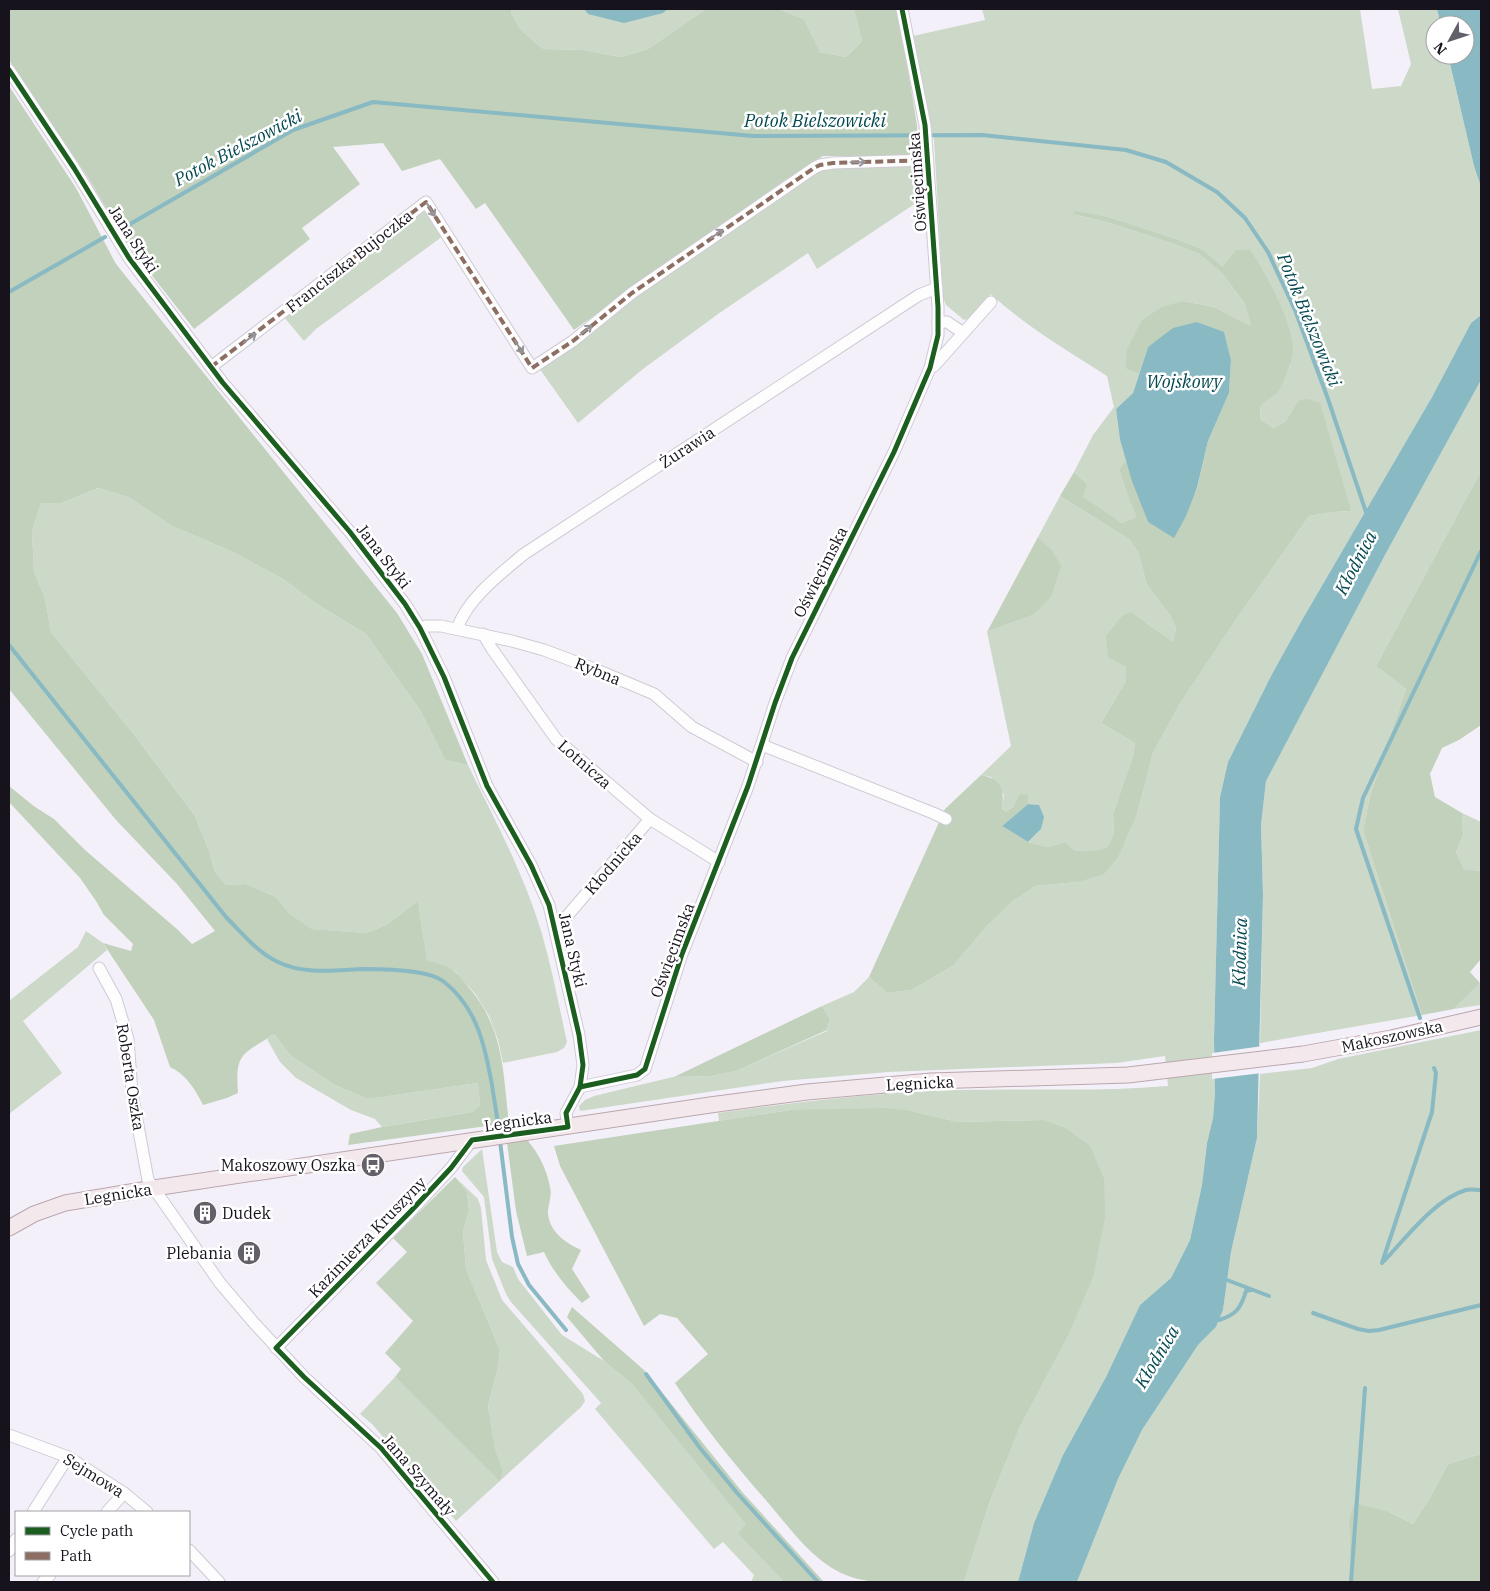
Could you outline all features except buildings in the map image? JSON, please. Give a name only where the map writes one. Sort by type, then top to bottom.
[{"type":"main road","name":"Makoszowska","points":[[1303,1054],[1391,1038],[1481,1017]]},
{"type":"main road","name":"Legnicka","points":[[9,1228],[34,1214],[65,1203],[710,1105],[871,1085],[1159,1072],[1303,1054]]},
{"type":"street","name":"Oświęcimska","points":[[580,1086],[637,1074],[645,1069],[682,954],[757,762],[784,680],[803,634],[894,452],[934,357],[938,322],[937,288],[925,125],[902,9]]},
{"type":"street","name":"Jana Styki","points":[[9,70],[74,168],[129,258],[211,367],[350,532],[405,604],[420,628],[444,677],[487,786],[538,879],[549,905],[556,929],[584,1070],[580,1086],[566,1113],[568,1126]]},
{"type":"street","name":"Franciszka Bujoczka","points":[[211,367],[426,202],[532,368],[579,336],[632,293],[814,168],[833,163],[928,160]]},
{"type":"street","name":"Żurawia","points":[[457,629],[463,616],[489,585],[524,554],[919,295],[937,288]]},
{"type":"street","name":"Oświęcimska","points":[[925,380],[962,332],[991,302]]},
{"type":"street","points":[[938,322],[948,322],[962,332]]},
{"type":"street","name":"Rybna","points":[[420,628],[433,625],[484,634],[550,652],[597,670],[649,692],[692,727],[757,762]]},
{"type":"street","name":"Lotnicza","points":[[484,634],[492,649],[551,734],[650,819],[719,862]]},
{"type":"street","points":[[762,746],[946,819]]},
{"type":"street","name":"Kłodnicka","points":[[556,929],[650,819]]},
{"type":"street","name":"Roberta Oszka","points":[[99,968],[116,999],[128,1039],[132,1093],[148,1180],[154,1188]]},
{"type":"street","name":"Kazimierza Kruszyny","points":[[276,1348],[411,1211],[477,1140]]},
{"type":"street","name":"Jana Szymały","points":[[154,1188],[220,1283],[276,1348],[304,1377],[381,1448],[493,1582]]},
{"type":"street","name":"Sejmowa","points":[[9,1435],[68,1457],[124,1493],[147,1511]]},
{"type":"street","points":[[34,1511],[68,1457]]},
{"type":"street","points":[[108,1511],[124,1493]]},
{"type":"street","points":[[190,1551],[219,1582]]},
{"type":"green space","points":[[9,9],[512,9],[511,13],[521,30],[543,49],[583,50],[621,57],[648,49],[706,9],[778,9],[804,19],[820,52],[846,57],[862,41],[854,9],[898,9],[917,125],[918,156],[823,156],[782,182],[574,330],[485,203],[476,209],[440,159],[402,171],[383,143],[333,147],[360,184],[302,228],[310,239],[194,329],[128,245],[89,179],[9,60]]},
{"type":"green space","points":[[512,9],[584,9],[588,14],[663,13],[668,9],[706,9],[648,49],[621,57],[583,50],[543,49],[521,30],[511,13]]},
{"type":"green space","points":[[778,9],[854,9],[862,41],[846,57],[820,52],[804,19]]},
{"type":"green space","points":[[982,9],[1360,9],[1372,89],[1401,86],[1411,64],[1398,9],[1437,9],[1438,15],[1425,15],[1425,65],[1450,65],[1474,166],[1481,187],[1481,315],[1471,323],[1432,397],[1302,620],[1272,674],[1228,762],[1220,797],[1214,1040],[1215,1093],[1213,1118],[1207,1143],[1202,1185],[1190,1240],[1171,1278],[1140,1305],[1106,1377],[1063,1455],[1034,1523],[1018,1582],[964,1582],[989,1504],[1020,1427],[1068,1336],[1043,1120],[958,1122],[911,1111],[790,1110],[719,1121],[718,1113],[808,1101],[929,1091],[1116,1089],[1168,1086],[1165,1056],[1116,1063],[888,1072],[783,1081],[580,1111],[579,1106],[585,1100],[594,1096],[673,1077],[711,1076],[736,1071],[827,1031],[830,1019],[822,1006],[854,992],[869,977],[887,993],[912,990],[954,965],[1012,900],[1035,886],[1078,882],[1137,814],[1153,753],[1179,705],[1309,516],[1351,511],[1298,401],[1285,422],[1273,428],[1260,419],[1261,405],[1277,392],[1290,365],[1223,267],[1202,249],[1176,239],[1112,218],[1073,214],[1110,223],[1199,254],[1222,273],[1245,304],[1251,326],[1214,307],[1183,301],[1126,369],[1139,374],[1133,393],[1116,409],[1120,440],[1126,460],[1119,469],[1128,497],[1138,517],[1122,523],[1082,497],[1087,484],[1074,472],[1093,435],[1114,407],[1107,376],[1032,327],[991,294],[968,319],[964,320],[946,305],[943,297],[934,141],[913,36],[985,20]]},
{"type":"green space","points":[[9,86],[76,188],[116,264],[397,613],[422,654],[468,765],[445,760],[420,710],[366,634],[317,604],[283,579],[233,552],[172,526],[128,497],[98,488],[62,503],[41,503],[32,531],[34,572],[45,598],[51,632],[132,732],[195,816],[215,872],[226,885],[246,884],[276,897],[289,913],[311,929],[366,933],[386,925],[418,901],[427,960],[449,968],[459,976],[481,1004],[490,1020],[500,1052],[509,1123],[348,1145],[350,1134],[472,1112],[480,1105],[478,1083],[368,1099],[335,1085],[290,1055],[274,1034],[243,1056],[238,1069],[238,1093],[203,1105],[190,1083],[170,1067],[154,1020],[103,943],[131,951],[133,944],[104,915],[80,878],[9,802],[9,786],[35,807],[54,819],[85,850],[192,944],[215,931],[177,884],[116,820],[9,689]]},
{"type":"green space","points":[[921,165],[923,167],[925,197],[817,269],[808,253],[718,314],[643,369],[578,423],[539,368],[687,260],[824,167]]},
{"type":"green space","points":[[420,211],[428,213],[443,236],[316,329],[304,341],[284,317]]},
{"type":"green space","points":[[1075,211],[1112,218],[1176,239],[1202,249],[1223,267],[1236,250],[1250,250],[1270,284],[1283,312],[1292,338],[1293,349],[1290,366],[1277,393],[1261,405],[1260,419],[1273,428],[1285,422],[1298,401],[1307,399],[1320,403],[1351,511],[1309,516],[1235,621],[1179,705],[1153,753],[1137,814],[1118,857],[1104,874],[1078,882],[1035,886],[1012,901],[986,927],[954,965],[912,990],[887,993],[869,977],[945,809],[981,775],[993,779],[1000,786],[1003,795],[1002,808],[1006,812],[1014,806],[1020,794],[1028,795],[1028,804],[1002,826],[1028,842],[1048,847],[1065,842],[1075,851],[1097,850],[1107,847],[1114,834],[1113,814],[1133,756],[1135,743],[1101,723],[1126,681],[1126,667],[1108,657],[1106,636],[1123,615],[1131,612],[1173,642],[1176,628],[1170,615],[1147,585],[1138,552],[1129,539],[1060,496],[1074,472],[1087,484],[1083,497],[1122,523],[1137,517],[1119,469],[1126,460],[1148,522],[1174,537],[1197,489],[1208,441],[1229,393],[1231,360],[1224,333],[1197,322],[1148,347],[1139,374],[1126,369],[1127,349],[1142,320],[1162,307],[1183,301],[1214,307],[1251,326],[1245,304],[1222,273],[1199,254],[1110,223],[1073,214]]},
{"type":"green space","points":[[1481,380],[1481,471],[1376,666],[1406,689],[1370,796],[1363,830],[1422,1015],[1260,1043],[1263,895],[1261,825],[1266,780],[1385,555]]},
{"type":"green space","points":[[1481,471],[1481,725],[1459,740],[1442,748],[1430,774],[1435,797],[1462,813],[1463,835],[1456,852],[1464,869],[1481,871],[1481,959],[1470,972],[1480,983],[1454,1009],[1422,1015],[1363,830],[1370,796],[1406,689],[1376,666]]},
{"type":"green space","points":[[98,488],[128,497],[172,526],[233,552],[283,579],[317,604],[366,634],[420,710],[445,760],[468,765],[499,827],[527,890],[542,934],[567,1042],[564,1048],[557,1052],[503,1063],[498,1040],[489,1016],[476,995],[456,972],[427,960],[418,901],[386,925],[366,933],[310,929],[289,913],[276,897],[246,884],[226,885],[215,872],[195,816],[132,732],[51,632],[45,598],[34,572],[32,531],[41,503],[62,503]]},
{"type":"green space","points":[[1060,496],[1129,539],[1138,552],[1147,585],[1170,615],[1176,628],[1173,643],[1147,623],[1126,667],[1126,681],[1101,723],[1135,743],[1133,756],[1113,814],[1114,834],[1107,847],[1097,850],[1075,851],[1065,842],[1048,847],[1028,842],[1041,829],[1039,805],[1028,804],[1028,795],[1006,812],[1002,808],[1004,795],[991,777],[981,775],[1011,746],[987,632],[1033,615],[1051,549],[1038,537]]},
{"type":"green space","points":[[1038,537],[1051,549],[1061,566],[1051,597],[1033,615],[987,632]]},
{"type":"green space","points":[[1462,813],[1481,822],[1481,871],[1464,869],[1456,852],[1463,835]]},
{"type":"green space","points":[[86,931],[103,943],[107,950],[23,1021],[62,1073],[9,1114],[9,1001],[78,947]]},
{"type":"green space","points":[[1480,983],[1481,1005],[1454,1009]]},
{"type":"green space","points":[[822,1006],[830,1019],[827,1030],[736,1071],[711,1076],[674,1077]]},
{"type":"green space","points":[[1481,1030],[1481,1454],[1448,1464],[1413,1524],[1389,1512],[1349,1522],[1351,1582],[1077,1582],[1118,1479],[1142,1430],[1198,1345],[1216,1327],[1223,1310],[1231,1252],[1257,1138],[1260,1074],[1312,1068],[1338,1059]]},
{"type":"green space","points":[[274,1034],[290,1055],[335,1085],[368,1099],[478,1083],[480,1105],[472,1112],[382,1127],[375,1119],[351,1110],[296,1078],[280,1062],[267,1039]]},
{"type":"green space","points":[[887,1108],[911,1111],[958,1122],[1043,1120],[1065,1128],[1090,1146],[1104,1179],[1105,1217],[1093,1277],[1068,1336],[1020,1427],[989,1504],[964,1582],[892,1583],[863,1580],[838,1572],[806,1547],[720,1445],[675,1383],[708,1354],[677,1318],[660,1314],[644,1326],[560,1166],[554,1146],[790,1110]]},
{"type":"green space","points":[[516,1140],[528,1141],[545,1168],[551,1190],[548,1210],[550,1224],[563,1240],[581,1250],[572,1269],[590,1297],[582,1303],[561,1279],[544,1252],[527,1256],[516,1211],[507,1143]]},
{"type":"green space","points":[[482,1149],[497,1252],[502,1262],[513,1267],[518,1279],[562,1335],[604,1361],[632,1384],[747,1524],[739,1535],[784,1582],[751,1582],[754,1575],[723,1542],[714,1549],[595,1409],[601,1403],[511,1302],[492,1259],[484,1197],[462,1171],[463,1167]]},
{"type":"green space","points":[[455,1177],[478,1199],[481,1208],[486,1260],[502,1300],[583,1394],[585,1401],[581,1407],[456,1521],[372,1424],[360,1414],[395,1377],[500,1480],[503,1471],[495,1448],[488,1406],[500,1350],[466,1269],[463,1232],[469,1210],[467,1192]]},
{"type":"green space","points":[[455,1177],[467,1192],[469,1210],[463,1232],[466,1269],[500,1350],[488,1406],[495,1448],[503,1471],[500,1481],[395,1377],[401,1369],[385,1353],[413,1321],[376,1283],[407,1252],[393,1238]]},
{"type":"green space","points":[[572,1307],[644,1370],[743,1493],[824,1582],[784,1582],[738,1534],[746,1524],[632,1384],[604,1361],[567,1317]]},
{"type":"green space","points":[[1481,1454],[1481,1582],[1351,1582],[1349,1522],[1354,1503],[1389,1512],[1413,1524],[1448,1464]]},
{"type":"water","points":[[584,9],[668,9],[663,13],[624,23],[588,14]]},
{"type":"water","points":[[1437,9],[1481,9],[1481,187],[1474,166],[1450,65],[1475,65],[1475,15],[1438,15]]},
{"type":"water","name":"Kłodnica","points":[[1481,315],[1481,380],[1385,555],[1266,781],[1261,825],[1263,895],[1257,1138],[1231,1252],[1223,1310],[1216,1327],[1198,1345],[1142,1430],[1118,1479],[1077,1582],[1018,1582],[1034,1523],[1063,1455],[1106,1377],[1140,1305],[1171,1278],[1190,1240],[1202,1185],[1207,1143],[1213,1118],[1215,1093],[1214,1040],[1220,797],[1228,762],[1272,674],[1302,620],[1432,397],[1471,323]]},
{"type":"water","name":"Wojskowy","points":[[1197,322],[1224,332],[1231,360],[1229,393],[1208,441],[1197,488],[1186,516],[1174,538],[1148,522],[1132,481],[1120,440],[1116,409],[1133,393],[1148,347],[1173,328]]},
{"type":"water","points":[[1028,804],[1039,805],[1044,817],[1041,829],[1028,842],[1002,826]]},
{"type":"pier","points":[[1263,1046],[1262,1073],[1212,1079],[1212,1053]]},
{"type":"waterway","name":"Potok Bielszowicki","points":[[118,231],[293,130],[373,102],[753,136],[982,135],[1126,150],[1166,162],[1217,192],[1245,218],[1268,252],[1295,310],[1328,399],[1367,515]]},
{"type":"waterway","name":"Potok Bielszowicki","points":[[9,292],[105,237]]},
{"type":"waterway","points":[[1420,1018],[1356,829],[1363,798],[1481,551]]},
{"type":"waterway","points":[[9,645],[226,917],[263,953],[278,962],[298,969],[331,971],[382,969],[427,974],[443,981],[455,991],[472,1015],[478,1028],[492,1085],[499,1134]]},
{"type":"waterway","points":[[1382,1263],[1432,1112],[1436,1073],[1434,1068]]},
{"type":"waterway","points":[[500,1141],[512,1237],[518,1264],[529,1285],[566,1330]]},
{"type":"waterway","points":[[1384,1261],[1432,1210],[1454,1195],[1466,1190],[1481,1190]]},
{"type":"waterway","points":[[1227,1280],[1269,1296]]},
{"type":"waterway","points":[[1219,1320],[1234,1313],[1240,1306],[1246,1291],[1251,1290]]},
{"type":"waterway","points":[[1313,1313],[1369,1331],[1481,1305]]},
{"type":"waterway","points":[[646,1374],[700,1448],[738,1494],[818,1582]]},
{"type":"waterway","points":[[1351,1582],[1365,1388]]},
{"type":"marked path","points":[[211,367],[426,202],[532,368],[573,341],[632,293],[814,168],[833,163],[928,160]]},
{"type":"cycle path","points":[[580,1087],[637,1075],[645,1069],[682,954],[748,786],[792,658],[894,452],[930,368],[938,335],[938,307],[925,125],[902,9]]},
{"type":"cycle path","points":[[9,70],[74,168],[129,258],[223,383],[350,532],[405,604],[420,628],[444,677],[487,786],[531,865],[549,905],[579,1035],[583,1065],[580,1087],[566,1113],[568,1127],[472,1140],[451,1168],[411,1211],[276,1348],[304,1377],[381,1448],[493,1582]]},
{"type":"place","name":"Makoszowy Oszka","points":[[373,1165]]},
{"type":"place","name":"Dudek","points":[[205,1213]]},
{"type":"place","name":"Plebania","points":[[249,1253]]}]
